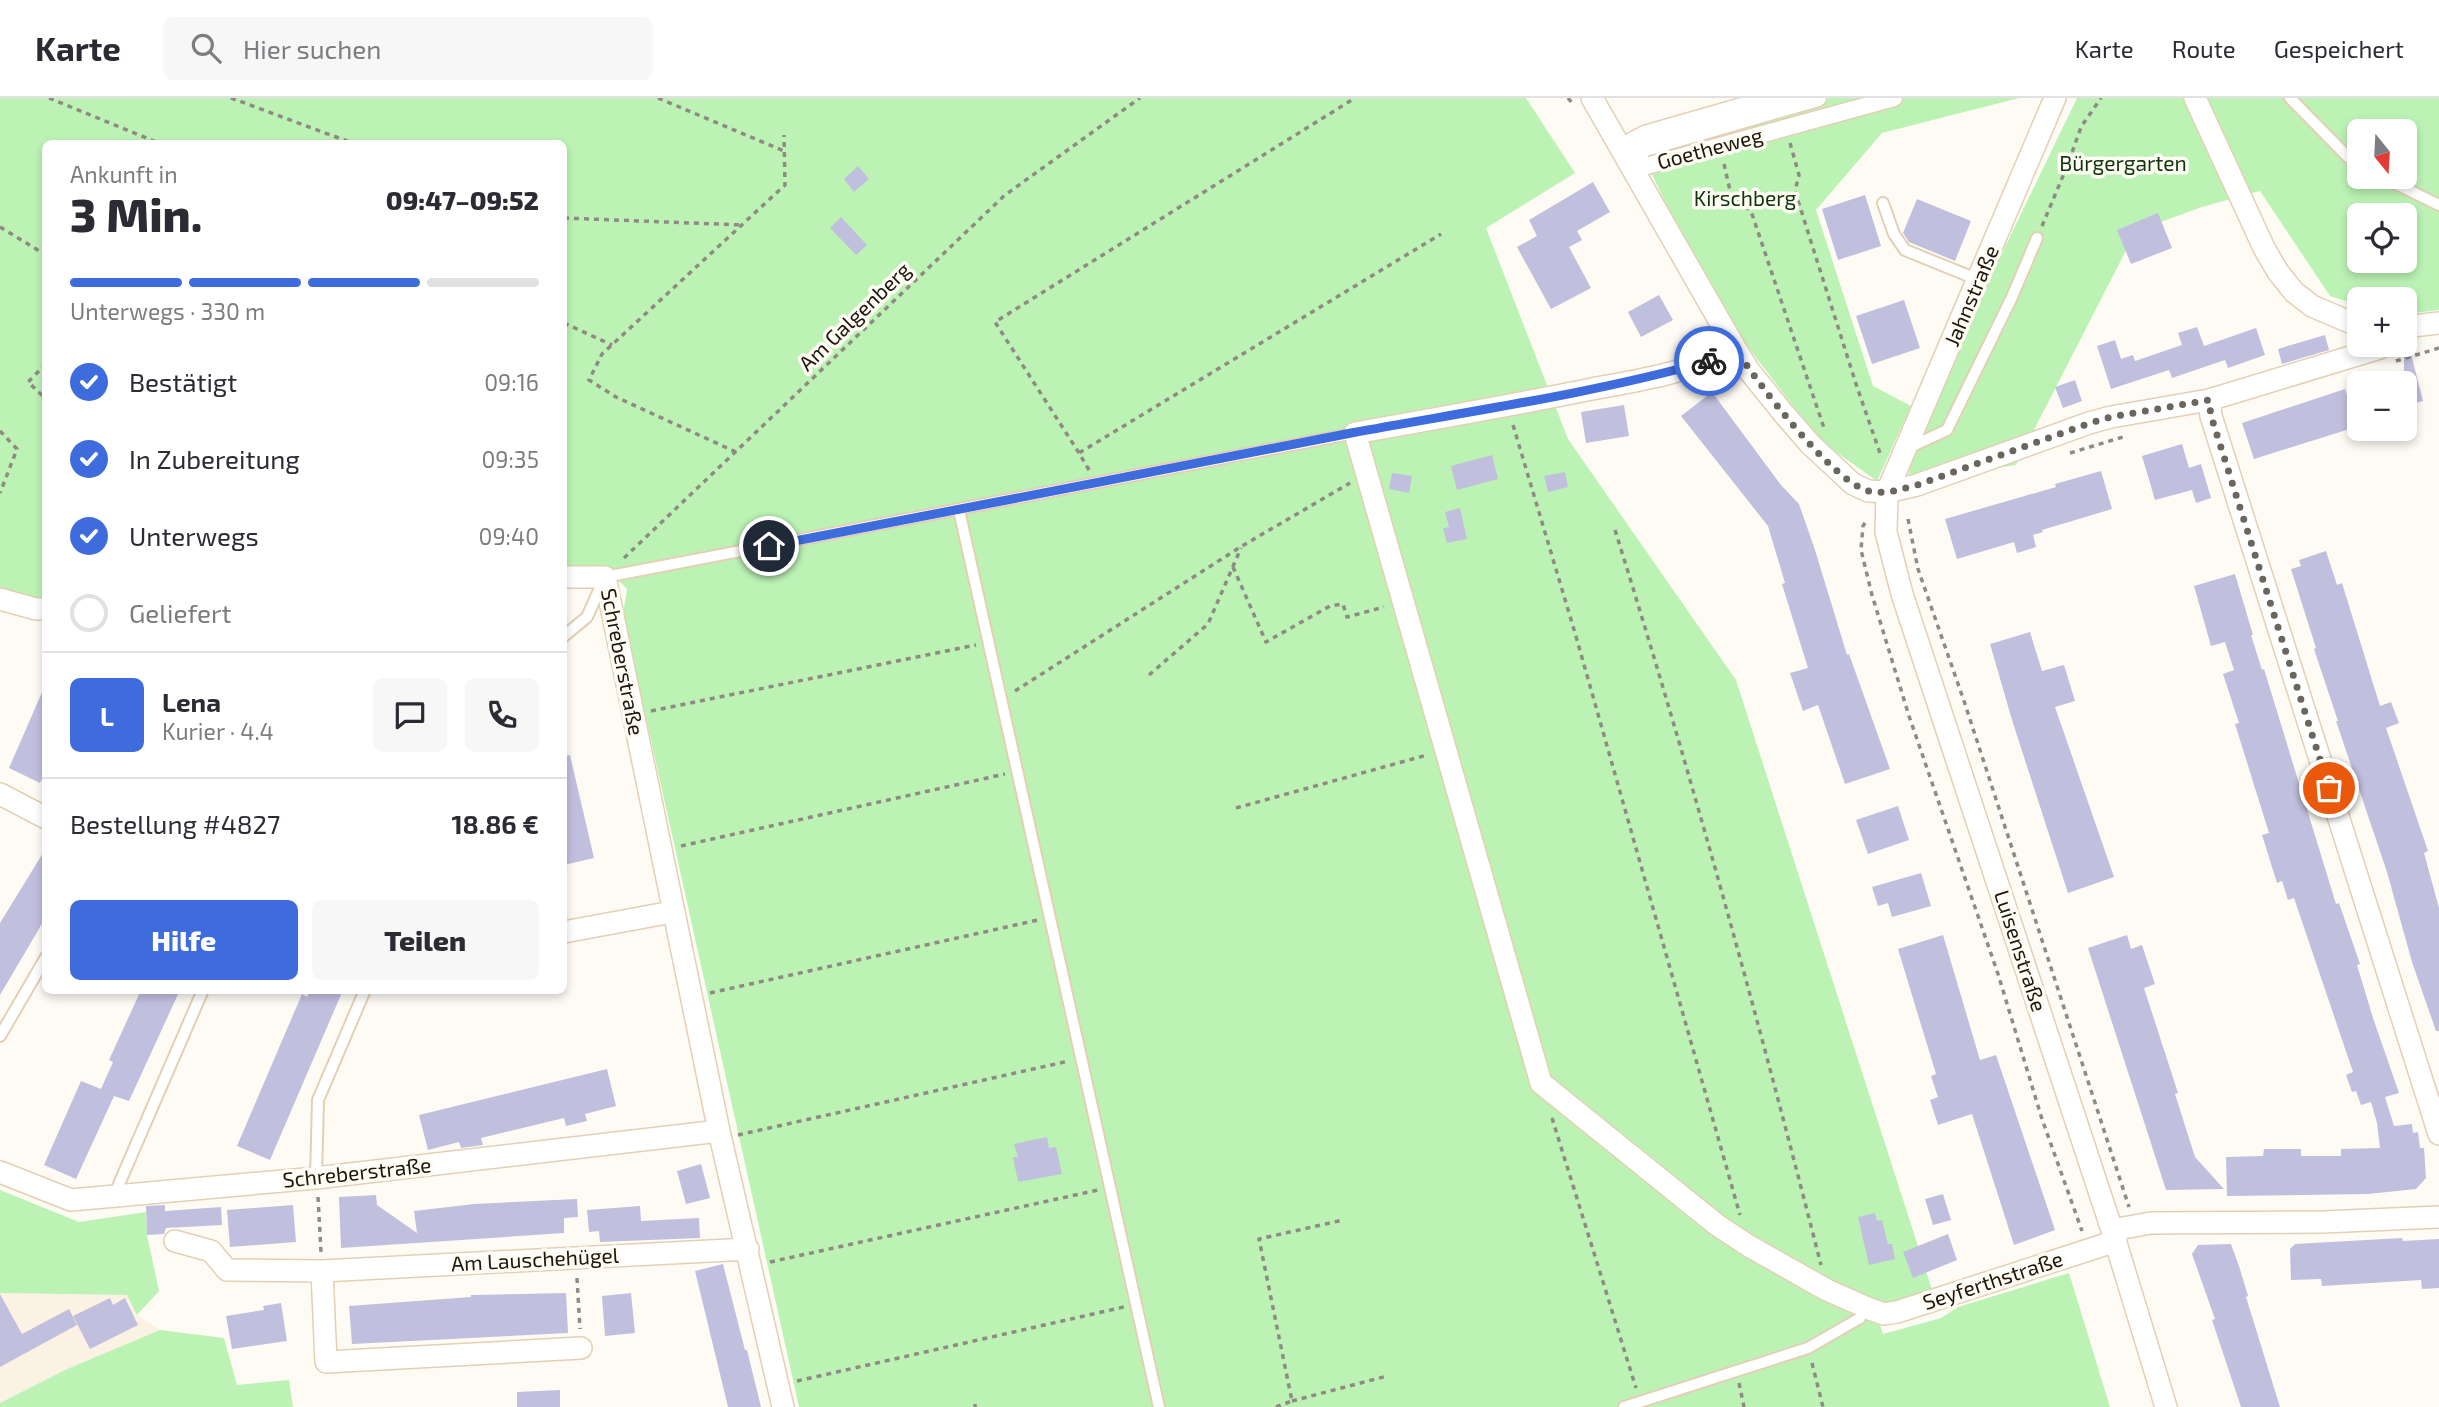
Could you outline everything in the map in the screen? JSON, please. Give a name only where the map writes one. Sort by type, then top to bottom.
[{"type":"street","points":[[1592,98],[1751,372],[1811,445],[1853,484],[1868,491],[1940,478],[2090,423],[2209,400],[2350,357]]},
{"type":"street","name":"Goetheweg","points":[[1622,149],[1646,136],[1779,98]]},
{"type":"street","name":"Goetheweg","points":[[1818,98],[1638,150],[1640,159],[1643,167],[1894,98]]},
{"type":"street","name":"Jahnstraße","points":[[1889,488],[2055,98]]},
{"type":"street","points":[[2195,98],[2264,248],[2278,272],[2294,292],[2312,306],[2347,321]]},
{"type":"street","points":[[2417,326],[2439,323]]},
{"type":"street","points":[[1735,348],[1716,359],[1646,378],[1355,433],[1541,1083],[1717,1225],[1749,1247],[1865,1313]]},
{"type":"street","points":[[2209,400],[2211,416],[2439,1134]]},
{"type":"street","name":"Luisenstraße","points":[[1889,488],[1886,532],[1902,594],[2114,1235],[2166,1407]]},
{"type":"street","points":[[567,577],[605,577]]},
{"type":"street","name":"Schreberstraße","points":[[605,577],[672,912],[783,1407]]},
{"type":"street","points":[[0,599],[42,609]]},
{"type":"street","points":[[4,800],[42,816]]},
{"type":"street","points":[[567,931],[672,912]]},
{"type":"street","name":"Schreberstraße","points":[[0,1172],[71,1200],[113,1198],[720,1135]]},
{"type":"street","name":"Seyferthstraße","points":[[1865,1313],[1898,1312],[2088,1250],[2134,1224],[2323,1222],[2439,1217]]},
{"type":"street","name":"Am Lauschehügel","points":[[175,1241],[211,1251],[227,1270],[322,1271],[576,1258],[750,1257]]},
{"type":"street","points":[[322,1271],[326,1362],[581,1348]]},
{"type":"lane","points":[[2290,98],[2347,156]]},
{"type":"lane","points":[[2406,189],[2439,205]]},
{"type":"lane","points":[[1883,203],[1894,234],[1905,250],[1979,280]]},
{"type":"lane","points":[[1906,449],[1947,430],[2012,297],[2037,238]]},
{"type":"lane","points":[[567,634],[587,617],[605,577],[1355,433]]},
{"type":"lane","points":[[959,510],[1159,1407]]},
{"type":"lane","points":[[0,1036],[42,964]]},
{"type":"lane","points":[[113,1198],[201,994]]},
{"type":"lane","points":[[316,1178],[317,1100],[363,994]]},
{"type":"lane","points":[[1624,1407],[1808,1348],[1865,1313]]},
{"type":"path","points":[[50,98],[151,140]]},
{"type":"path","points":[[231,98],[344,140]]},
{"type":"path","points":[[658,98],[784,151]]},
{"type":"path","name":"Am Galgenberg","points":[[605,577],[1005,195],[1140,98]]},
{"type":"path","points":[[1098,483],[995,323],[1355,98]]},
{"type":"path","points":[[2037,238],[2081,127],[2101,98]]},
{"type":"path","points":[[736,453],[616,397],[589,380],[602,354],[785,185],[784,135]]},
{"type":"path","points":[[1789,139],[1799,175],[1795,191],[1889,488],[1910,523],[1918,569],[1964,701],[2134,1224]]},
{"type":"path","points":[[1724,163],[1731,195],[1751,211],[1824,428]]},
{"type":"path","points":[[567,218],[743,225]]},
{"type":"path","points":[[0,227],[42,253]]},
{"type":"path","points":[[1079,453],[1441,234]]},
{"type":"path","points":[[567,324],[612,345]]},
{"type":"path","points":[[42,368],[28,382],[42,395]]},
{"type":"path","points":[[1507,406],[1700,1067],[1749,1247]]},
{"type":"path","points":[[0,431],[17,449],[0,493]]},
{"type":"path","points":[[1002,699],[1242,546],[1367,473]]},
{"type":"path","points":[[1889,488],[1863,526],[1861,550],[1872,595],[1909,716],[1998,974],[2042,1119],[2088,1250]]},
{"type":"path","points":[[1615,530],[1692,786],[1762,1036],[1828,1290]]},
{"type":"path","points":[[1149,675],[1208,624],[1242,546]]},
{"type":"path","points":[[1233,567],[1266,642],[1330,606],[1343,604],[1347,617],[1403,601]]},
{"type":"path","points":[[633,715],[989,642]]},
{"type":"path","points":[[1236,808],[1446,749]]},
{"type":"path","points":[[660,851],[1017,771]]},
{"type":"path","points":[[691,998],[1050,917]]},
{"type":"path","points":[[720,1135],[1081,1058]]},
{"type":"path","points":[[1541,1083],[1640,1402]]},
{"type":"path","points":[[316,1178],[322,1271]]},
{"type":"path","points":[[750,1257],[1110,1188]]},
{"type":"path","points":[[1292,1401],[1259,1239],[1342,1220]]},
{"type":"path","points":[[576,1258],[581,1348]]},
{"type":"path","points":[[778,1384],[1136,1305]]},
{"type":"path","points":[[1808,1348],[1823,1407]]},
{"type":"path","points":[[1735,1371],[1744,1407]]},
{"type":"path","points":[[1276,1407],[1387,1376]]},
{"type":"shaded area","points":[[0,1293],[128,1295],[137,1315],[160,1330],[67,1369],[0,1403]]},
{"type":"green space","points":[[0,98],[1526,98],[1575,173],[1486,228],[1568,439],[1736,680],[1934,1296],[1876,1313],[1883,1334],[1941,1318],[1958,1307],[2069,1273],[2110,1407],[799,1407],[623,614],[627,589],[603,565],[567,567],[567,140],[42,140],[42,601],[0,587]]},
{"type":"green space","name":"Kirschberg","points":[[1830,98],[2019,98],[1882,133],[1816,210],[1873,386],[1911,406],[1877,481],[1819,440],[1748,347],[1687,247],[1642,154]]},
{"type":"green space","name":"Bürgergarten","points":[[2077,98],[2439,98],[2439,310],[2417,313],[2417,287],[2347,287],[2347,301],[2330,296],[2260,191],[2202,207],[2136,231],[2016,465],[1915,481],[1909,475],[1910,464],[1962,336]]},
{"type":"green space","points":[[0,1190],[79,1222],[146,1212],[147,1235],[159,1291],[137,1315],[127,1295],[0,1293]]},
{"type":"green space","points":[[160,1330],[224,1338],[237,1385],[289,1380],[293,1407],[0,1407],[0,1403],[67,1369]]},
{"type":"building","points":[[858,166],[869,179],[854,192],[844,179]]},
{"type":"building","points":[[1593,182],[1610,212],[1577,231],[1582,240],[1569,247],[1591,288],[1551,309],[1517,247],[1537,236],[1529,220]]},
{"type":"building","points":[[1865,195],[1881,246],[1838,260],[1822,209]]},
{"type":"building","points":[[1917,199],[1971,221],[1955,261],[1909,242],[1903,233]]},
{"type":"building","points":[[2158,213],[2172,248],[2131,264],[2117,230]]},
{"type":"building","points":[[841,217],[867,245],[856,255],[830,228]]},
{"type":"building","points":[[1659,295],[1673,320],[1641,337],[1628,312]]},
{"type":"building","points":[[1904,300],[1920,348],[1872,364],[1856,316]]},
{"type":"building","points":[[2197,327],[2204,346],[2256,328],[2265,355],[2228,368],[2225,360],[2172,378],[2169,370],[2111,389],[2097,346],[2115,340],[2121,359],[2133,355],[2135,361],[2182,345],[2178,333]]},
{"type":"building","points":[[2325,335],[2329,350],[2282,364],[2278,349]]},
{"type":"building","points":[[2404,357],[2412,357],[2415,371],[2404,371]]},
{"type":"building","points":[[2417,377],[2423,401],[2417,403]]},
{"type":"building","points":[[2075,380],[2082,401],[2063,408],[2055,387]]},
{"type":"building","points":[[2345,389],[2347,430],[2254,459],[2242,423]]},
{"type":"building","points":[[1712,392],[1781,485],[1799,504],[1847,655],[1849,654],[1890,769],[1845,784],[1818,705],[1803,711],[1790,673],[1808,668],[1782,584],[1785,583],[1768,526],[1681,416]]},
{"type":"building","points":[[1624,405],[1629,436],[1586,443],[1581,412]]},
{"type":"building","points":[[2182,444],[2189,468],[2201,464],[2211,498],[2196,503],[2192,490],[2155,500],[2142,456]]},
{"type":"building","points":[[1492,455],[1498,479],[1457,490],[1451,466]]},
{"type":"building","points":[[2101,471],[2112,509],[2042,530],[2043,532],[2033,535],[2036,547],[2017,553],[2014,542],[1957,559],[1945,519]]},
{"type":"building","points":[[1565,472],[1568,487],[1548,492],[1544,476]]},
{"type":"building","points":[[1392,473],[1412,476],[1409,493],[1389,489]]},
{"type":"building","points":[[1460,508],[1467,539],[1447,543],[1443,528],[1449,527],[1445,512]]},
{"type":"building","points":[[2326,551],[2337,585],[2342,583],[2380,706],[2391,702],[2399,723],[2386,728],[2428,851],[2424,853],[2439,908],[2439,1031],[2436,1031],[2412,962],[2387,872],[2336,721],[2291,569],[2301,566],[2299,560]]},
{"type":"building","points":[[2235,574],[2262,670],[2264,669],[2336,904],[2339,903],[2360,964],[2357,965],[2373,1018],[2399,1093],[2385,1097],[2394,1126],[2412,1124],[2413,1133],[2418,1132],[2420,1148],[2424,1148],[2426,1178],[2416,1189],[2368,1194],[2227,1196],[2226,1157],[2263,1156],[2264,1149],[2301,1149],[2301,1156],[2341,1156],[2341,1149],[2380,1148],[2371,1102],[2361,1105],[2356,1091],[2352,1092],[2346,1075],[2353,1072],[2294,898],[2288,900],[2282,881],[2277,883],[2262,835],[2269,833],[2235,724],[2239,723],[2223,674],[2234,670],[2225,642],[2211,646],[2194,586]]},
{"type":"building","points":[[2030,632],[2042,671],[2064,665],[2075,701],[2055,707],[2114,877],[2068,893],[1990,644]]},
{"type":"building","points":[[42,692],[42,779],[40,783],[9,768]]},
{"type":"building","points":[[570,755],[594,858],[567,864],[567,756]]},
{"type":"building","points":[[1898,806],[1909,840],[1868,854],[1856,820]]},
{"type":"building","points":[[42,855],[42,924],[0,995],[0,923]]},
{"type":"building","points":[[1921,873],[1931,906],[1892,917],[1888,903],[1878,906],[1872,887]]},
{"type":"building","points":[[1943,935],[1980,1060],[1996,1055],[2055,1230],[2014,1245],[1972,1114],[1938,1125],[1930,1100],[1938,1097],[1931,1076],[1936,1074],[1898,949]]},
{"type":"building","points":[[2127,935],[2131,949],[2142,945],[2155,984],[2144,988],[2178,1093],[2175,1094],[2195,1157],[2224,1189],[2166,1190],[2088,948]]},
{"type":"building","points":[[139,994],[178,994],[129,1101],[114,1096],[76,1179],[44,1165],[81,1081],[101,1089],[113,1062],[109,1060]]},
{"type":"building","points":[[302,994],[307,997],[308,994],[341,994],[270,1160],[237,1146]]},
{"type":"building","points":[[607,1069],[616,1106],[585,1114],[587,1121],[566,1126],[564,1118],[481,1138],[483,1145],[461,1148],[459,1142],[428,1150],[419,1115]]},
{"type":"building","points":[[1047,1137],[1049,1148],[1056,1147],[1062,1174],[1018,1182],[1013,1157],[1018,1157],[1014,1144]]},
{"type":"building","points":[[701,1164],[710,1198],[686,1204],[677,1171]]},
{"type":"building","points":[[1943,1194],[1951,1220],[1933,1225],[1925,1199]]},
{"type":"building","points":[[376,1195],[377,1205],[417,1233],[414,1211],[474,1204],[577,1199],[578,1217],[564,1218],[564,1233],[341,1248],[339,1197]]},
{"type":"building","points":[[165,1205],[165,1211],[221,1207],[222,1225],[166,1228],[164,1234],[147,1235],[146,1206]]},
{"type":"building","points":[[293,1205],[296,1242],[230,1247],[227,1210]]},
{"type":"building","points":[[640,1206],[641,1221],[699,1218],[700,1238],[600,1242],[599,1231],[589,1232],[587,1210]]},
{"type":"building","points":[[1875,1213],[1877,1221],[1882,1220],[1895,1259],[1869,1265],[1858,1217]]},
{"type":"building","points":[[1948,1234],[1957,1260],[1913,1278],[1903,1252]]},
{"type":"building","points":[[2402,1238],[2403,1241],[2439,1239],[2439,1288],[2422,1289],[2421,1280],[2322,1286],[2321,1279],[2291,1280],[2290,1249],[2295,1244]]},
{"type":"building","points":[[2231,1244],[2280,1407],[2241,1407],[2192,1254],[2198,1245]]},
{"type":"building","points":[[723,1264],[761,1407],[728,1407],[695,1271]]},
{"type":"building","points":[[566,1293],[568,1333],[352,1344],[349,1306],[471,1295]]},
{"type":"building","points":[[631,1293],[635,1333],[605,1336],[602,1296]]},
{"type":"building","points":[[0,1294],[22,1334],[69,1309],[77,1325],[0,1367]]},
{"type":"building","points":[[110,1298],[113,1305],[125,1298],[138,1325],[90,1349],[73,1316]]},
{"type":"building","points":[[281,1303],[287,1341],[232,1349],[226,1316],[264,1310],[263,1306]]},
{"type":"building","points":[[560,1390],[560,1407],[517,1407],[517,1392]]},
{"type":"way so far","points":[[1709,361],[1735,348],[1751,372],[1811,445],[1853,484],[1868,491],[1887,492],[1917,485],[2111,417],[2209,400],[2211,416],[2329,788]]},
{"type":"route","points":[[769,546],[1353,433],[1507,406],[1646,378],[1709,361]]}]
